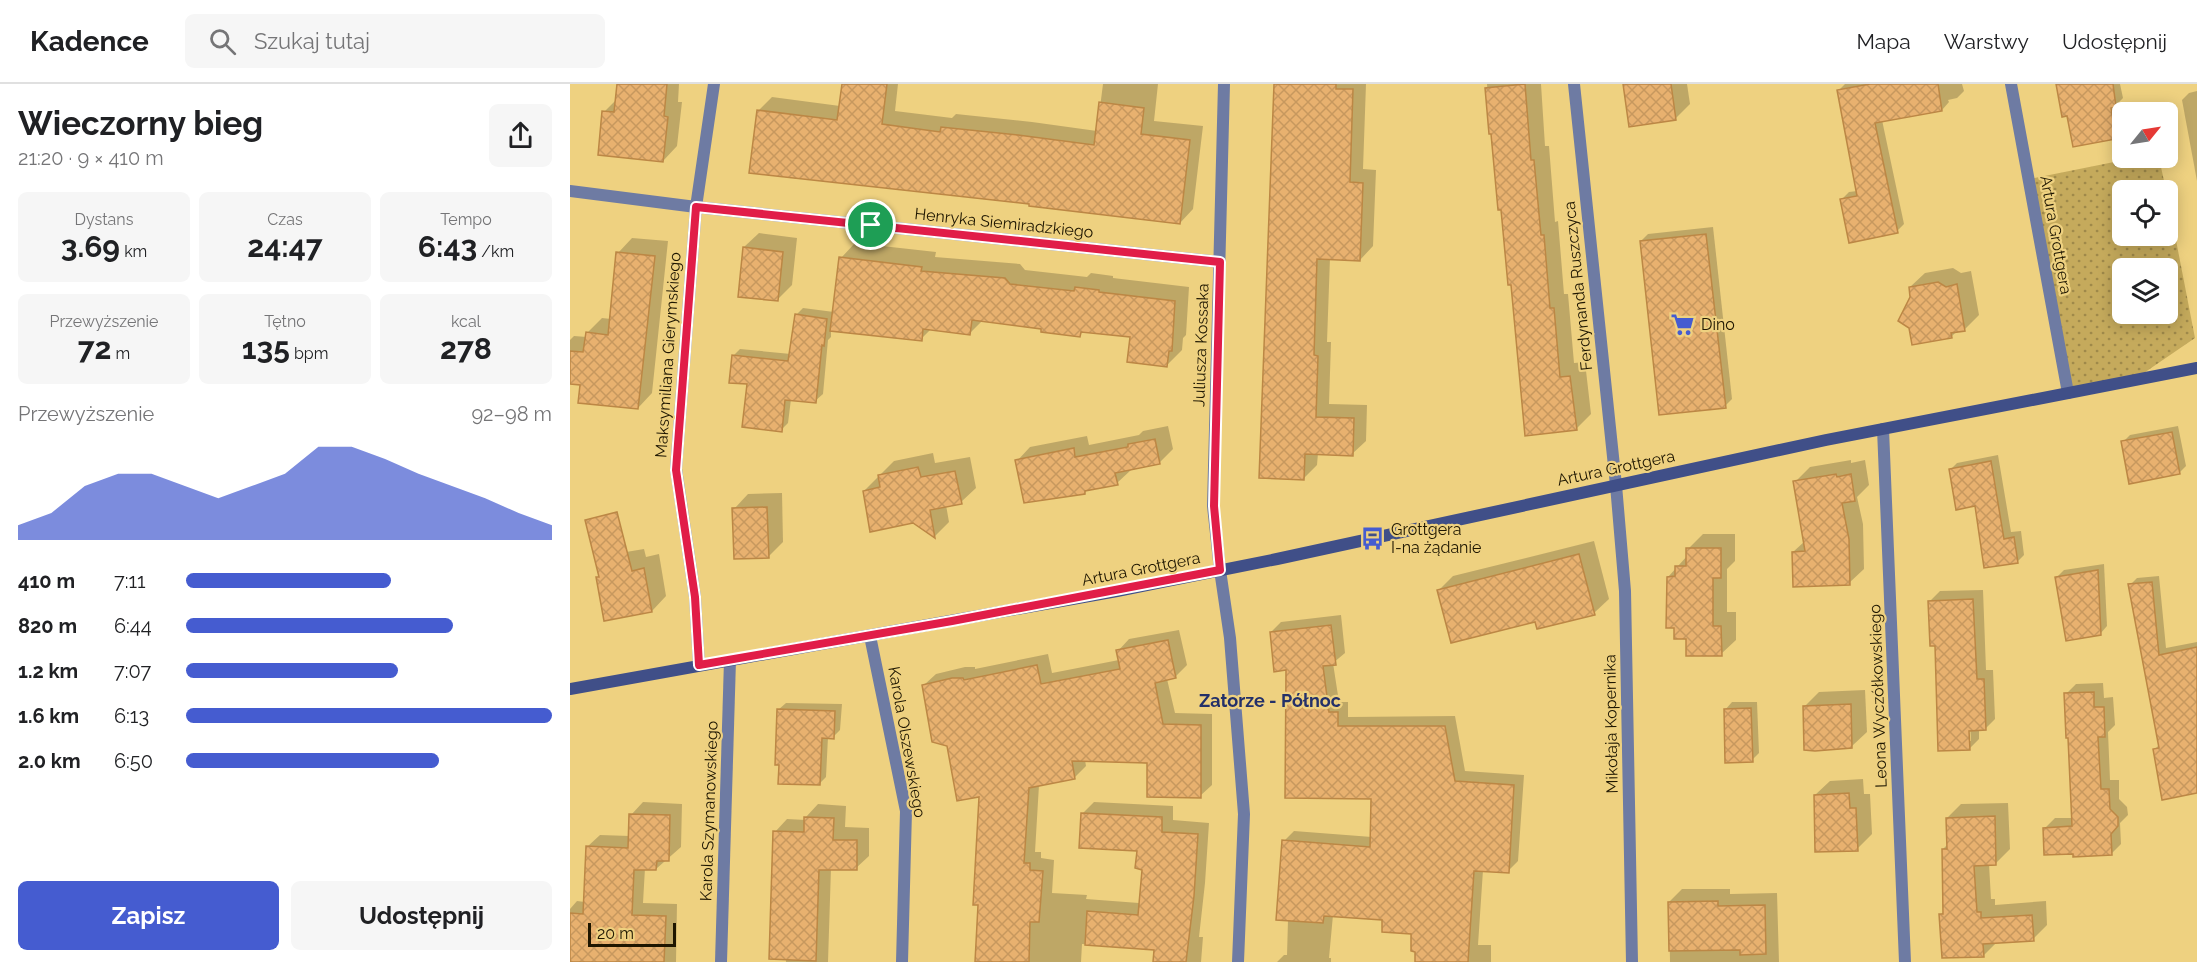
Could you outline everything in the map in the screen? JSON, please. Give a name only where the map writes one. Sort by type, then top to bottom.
[{"type":"street","name":"Maksymiliana Gierymskiego","points":[[699,665],[695,597],[676,470],[696,207],[714,84]]},
{"type":"street","name":"Juliusza Kossaka","points":[[1224,84],[1214,506],[1230,638],[1244,814],[1238,962]]},
{"type":"street","name":"Ferdynanda Ruszczyca","points":[[1574,84],[1616,485]]},
{"type":"street","name":"Artura Grottgera","points":[[2011,84],[2068,393]]},
{"type":"street","name":"Henryka Siemiradzkiego","points":[[570,191],[696,207],[1220,262]]},
{"type":"street","name":"Artura Grottgera","points":[[570,689],[870,636],[1288,557],[1884,429],[2197,368]]},
{"type":"street","name":"Leona Wyczółkowskiego","points":[[1884,429],[1905,962]]},
{"type":"street","name":"Mikołaja Kopernika","points":[[1616,485],[1625,591],[1632,962]]},
{"type":"street","name":"Karola Olszewskiego","points":[[870,636],[906,811],[903,962]]},
{"type":"street","name":"Karola Szymanowskiego","points":[[721,962],[730,660]]},
{"type":"shaded area","points":[[2112,162],[2112,168],[2161,168],[2164,180],[2112,180],[2112,246],[2177,246],[2195,338],[2135,379],[2068,393],[2029,179]]},
{"type":"building","points":[[617,84],[667,84],[664,116],[668,117],[663,162],[598,155],[602,111],[614,112]]},
{"type":"building","points":[[842,84],[887,84],[882,124],[940,132],[941,127],[1094,145],[1099,102],[1144,108],[1141,134],[1190,140],[1180,224],[1029,206],[1029,204],[749,173],[757,110],[837,120]]},
{"type":"building","points":[[1274,84],[1336,84],[1336,89],[1353,89],[1350,182],[1363,183],[1360,261],[1317,259],[1314,355],[1318,356],[1316,417],[1354,418],[1353,456],[1305,454],[1304,480],[1259,478]]},
{"type":"building","points":[[1525,84],[1531,160],[1534,160],[1541,235],[1544,235],[1550,308],[1554,308],[1560,377],[1570,376],[1577,430],[1525,436],[1511,285],[1508,285],[1501,210],[1498,210],[1485,88]]},
{"type":"building","points":[[1623,84],[1671,84],[1676,120],[1629,127]]},
{"type":"building","points":[[1870,84],[1938,84],[1942,111],[1875,123],[1898,233],[1849,243],[1840,199],[1857,196],[1837,90]]},
{"type":"building","points":[[2056,84],[2113,84],[2115,102],[2112,102],[2111,108],[2112,140],[2073,147],[2067,116],[2062,117]]},
{"type":"building","name":"Dino","points":[[1706,234],[1726,408],[1659,415],[1640,241]]},
{"type":"building","points":[[743,247],[783,252],[778,301],[738,297]]},
{"type":"building","points":[[616,252],[655,256],[638,409],[578,403],[580,385],[570,384],[570,351],[583,352],[586,332],[608,335]]},
{"type":"building","points":[[839,257],[922,267],[921,271],[1005,278],[1010,284],[1074,291],[1075,287],[1175,301],[1172,351],[1169,351],[1167,367],[1127,362],[1130,337],[1081,332],[1080,337],[1041,332],[1041,329],[972,320],[970,335],[923,329],[922,341],[830,331]]},
{"type":"building","points":[[1938,282],[1946,287],[1957,284],[1965,331],[1951,333],[1952,338],[1912,345],[1909,328],[1898,321],[1910,297],[1909,287]]},
{"type":"building","points":[[795,314],[827,319],[816,403],[785,400],[782,432],[742,427],[747,384],[729,383],[732,355],[788,361]]},
{"type":"building","points":[[2172,432],[2180,474],[2129,484],[2121,441]]},
{"type":"building","points":[[1155,439],[1160,464],[1115,473],[1118,485],[1085,491],[1085,494],[1024,503],[1015,460],[1074,448],[1075,457],[1128,447],[1128,444]]},
{"type":"building","points":[[1991,461],[2004,539],[2014,537],[2018,563],[1984,568],[1975,506],[1956,510],[1949,469]]},
{"type":"building","points":[[918,467],[921,477],[955,471],[962,504],[930,510],[935,538],[913,523],[870,532],[863,491],[880,487],[878,475]]},
{"type":"building","points":[[1836,474],[1837,477],[1851,474],[1855,501],[1842,503],[1849,539],[1850,585],[1793,587],[1792,552],[1805,551],[1793,481]]},
{"type":"building","points":[[767,507],[769,558],[734,559],[732,508]]},
{"type":"building","points":[[617,512],[632,571],[644,568],[652,612],[604,621],[596,577],[599,577],[585,520]]},
{"type":"building","points":[[1686,548],[1721,548],[1721,578],[1713,578],[1713,626],[1721,626],[1722,656],[1686,656],[1686,639],[1674,639],[1674,628],[1666,628],[1667,577],[1675,576],[1675,566],[1686,566]]},
{"type":"building","points":[[1579,554],[1595,615],[1537,629],[1535,622],[1451,643],[1437,590]]},
{"type":"building","points":[[2098,570],[2101,635],[2066,641],[2055,577]]},
{"type":"building","points":[[2152,582],[2159,655],[2197,647],[2197,793],[2162,800],[2153,749],[2159,748],[2128,584]]},
{"type":"building","points":[[1973,599],[1977,679],[1984,679],[1986,730],[1969,731],[1970,750],[1938,751],[1935,646],[1930,646],[1928,601]]},
{"type":"building","points":[[1331,625],[1336,665],[1323,666],[1329,712],[1338,712],[1338,726],[1445,726],[1455,781],[1514,785],[1509,873],[1474,871],[1468,962],[1415,962],[1415,952],[1411,951],[1411,934],[1382,932],[1382,920],[1324,916],[1323,923],[1276,920],[1282,840],[1370,847],[1371,799],[1285,798],[1286,670],[1274,672],[1270,632]]},
{"type":"building","points":[[1168,640],[1176,678],[1155,683],[1163,724],[1201,725],[1201,798],[1147,797],[1147,763],[1072,761],[1075,779],[1029,788],[1024,863],[1030,863],[1030,870],[1043,871],[1039,922],[1030,922],[1029,962],[975,962],[978,905],[973,905],[979,797],[957,801],[947,746],[932,742],[922,685],[952,678],[963,678],[964,680],[1037,665],[1041,684],[1120,669],[1116,650]]},
{"type":"building","points":[[2094,692],[2094,707],[2104,707],[2105,737],[2098,737],[2101,789],[2109,789],[2110,809],[2118,817],[2118,826],[2111,834],[2112,855],[2073,857],[2073,854],[2044,855],[2043,828],[2072,826],[2064,693]]},
{"type":"building","points":[[1851,704],[1852,748],[1804,750],[1803,706]]},
{"type":"building","points":[[1751,708],[1753,762],[1725,763],[1724,709]]},
{"type":"building","points":[[777,709],[835,711],[834,739],[822,738],[820,785],[778,784],[779,765],[775,765]]},
{"type":"building","points":[[1849,793],[1850,808],[1856,808],[1858,851],[1815,852],[1814,795]]},
{"type":"building","points":[[1081,813],[1162,817],[1162,832],[1198,834],[1194,896],[1186,962],[1153,962],[1154,950],[1085,945],[1087,911],[1138,915],[1142,870],[1135,868],[1137,851],[1079,848]]},
{"type":"building","points":[[629,814],[670,815],[669,861],[657,861],[656,870],[634,870],[632,915],[666,916],[664,962],[570,962],[570,913],[583,914],[586,846],[628,848]]},
{"type":"building","points":[[1995,816],[1996,865],[1974,866],[1977,912],[1981,912],[1981,918],[2032,915],[2034,941],[1983,944],[1984,957],[1942,958],[1939,914],[1943,914],[1942,849],[1947,849],[1946,818]]},
{"type":"building","points":[[804,817],[834,818],[833,840],[857,840],[857,870],[819,870],[816,961],[769,959],[773,831],[804,832]]},
{"type":"building","points":[[1718,901],[1718,906],[1765,905],[1766,954],[1740,955],[1740,950],[1669,951],[1668,902]]},
{"type":"place","name":"Dino","points":[[1683,324]]},
{"type":"place","name":"Grottgera I-na żądanie","points":[[1373,538]]},
{"type":"district","name":"Zatorze - Północ","points":[[1270,700]]},
{"type":"route","points":[[696,207],[871,225],[1220,262],[1214,506],[1220,570],[870,636],[699,665],[695,597],[676,470],[696,207]]}]
